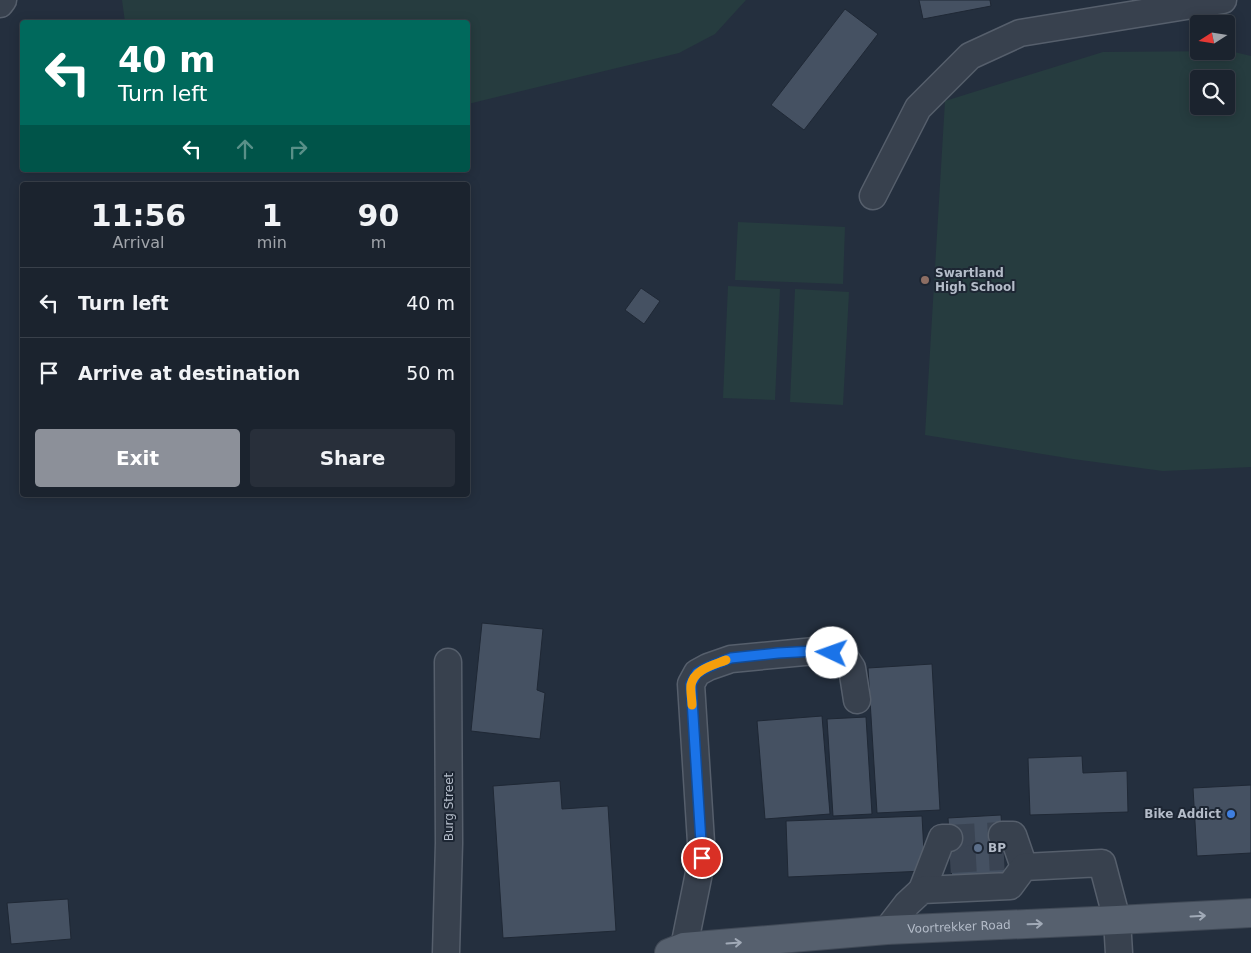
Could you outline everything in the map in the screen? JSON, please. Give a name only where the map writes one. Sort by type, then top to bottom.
[{"type":"main road","name":"Voortrekker Road","points":[[679,951],[887,930],[1251,913]]},
{"type":"street","points":[[0,4],[4,0]]},
{"type":"street","points":[[873,196],[918,108],[970,56],[1020,32],[1223,0]]},
{"type":"street","points":[[679,951],[702,858],[691,684],[697,673],[731,658],[815,651],[832,653],[846,659],[852,668],[857,700]]},
{"type":"street","name":"Burg Street","points":[[446,953],[449,843],[448,662]]},
{"type":"street","points":[[887,930],[907,904],[922,890],[944,853]]},
{"type":"street","points":[[922,890],[1010,886],[1012,854],[1102,863],[1117,920],[1119,953]]},
{"type":"green space","points":[[122,0],[746,0],[715,34],[679,53],[470,104],[470,20],[125,20]]},
{"type":"green space","points":[[1190,51],[1190,60],[1235,60],[1235,52],[1251,56],[1251,467],[1163,471],[1073,459],[925,435],[945,101],[1103,52]]},
{"type":"green space","points":[[738,222],[845,227],[843,284],[735,280]]},
{"type":"green space","points":[[728,286],[780,289],[775,400],[723,398]]},
{"type":"green space","points":[[795,289],[849,292],[843,405],[790,402]]},
{"type":"building","points":[[919,0],[990,0],[991,6],[923,19]]},
{"type":"building","points":[[845,9],[878,34],[804,130],[771,105]]},
{"type":"building","points":[[641,288],[660,301],[644,324],[625,310]]},
{"type":"building","points":[[482,623],[543,629],[537,690],[545,693],[540,739],[471,731]]},
{"type":"building","points":[[932,664],[940,810],[877,813],[868,668]]},
{"type":"building","points":[[822,716],[830,814],[765,819],[757,721]]},
{"type":"building","points":[[866,717],[872,814],[833,816],[827,719]]},
{"type":"building","points":[[1082,756],[1083,773],[1127,771],[1128,812],[1030,815],[1028,758]]},
{"type":"building","points":[[560,781],[562,809],[608,806],[616,931],[503,938],[493,786]]},
{"type":"building","points":[[1251,785],[1251,853],[1197,856],[1193,788]]},
{"type":"building","points":[[1001,815],[1005,879],[952,882],[948,818]]},
{"type":"building","points":[[922,816],[925,871],[788,877],[786,821]]},
{"type":"building","points":[[68,899],[71,939],[11,944],[7,903]]},
{"type":"tunnel","points":[[949,838],[1002,835]]},
{"type":"tunnel","points":[[950,860],[1004,857]]},
{"type":"slow traffic","points":[[692,705],[691,684],[697,673],[726,660]]},
{"type":"place","name":"Swartland High School","points":[[925,280]]},
{"type":"place","name":"Bike Addict","points":[[1231,814]]},
{"type":"place","name":"BP","points":[[978,848]]},
{"type":"route","points":[[702,858],[691,684],[697,673],[731,658],[815,651],[832,653]]}]
